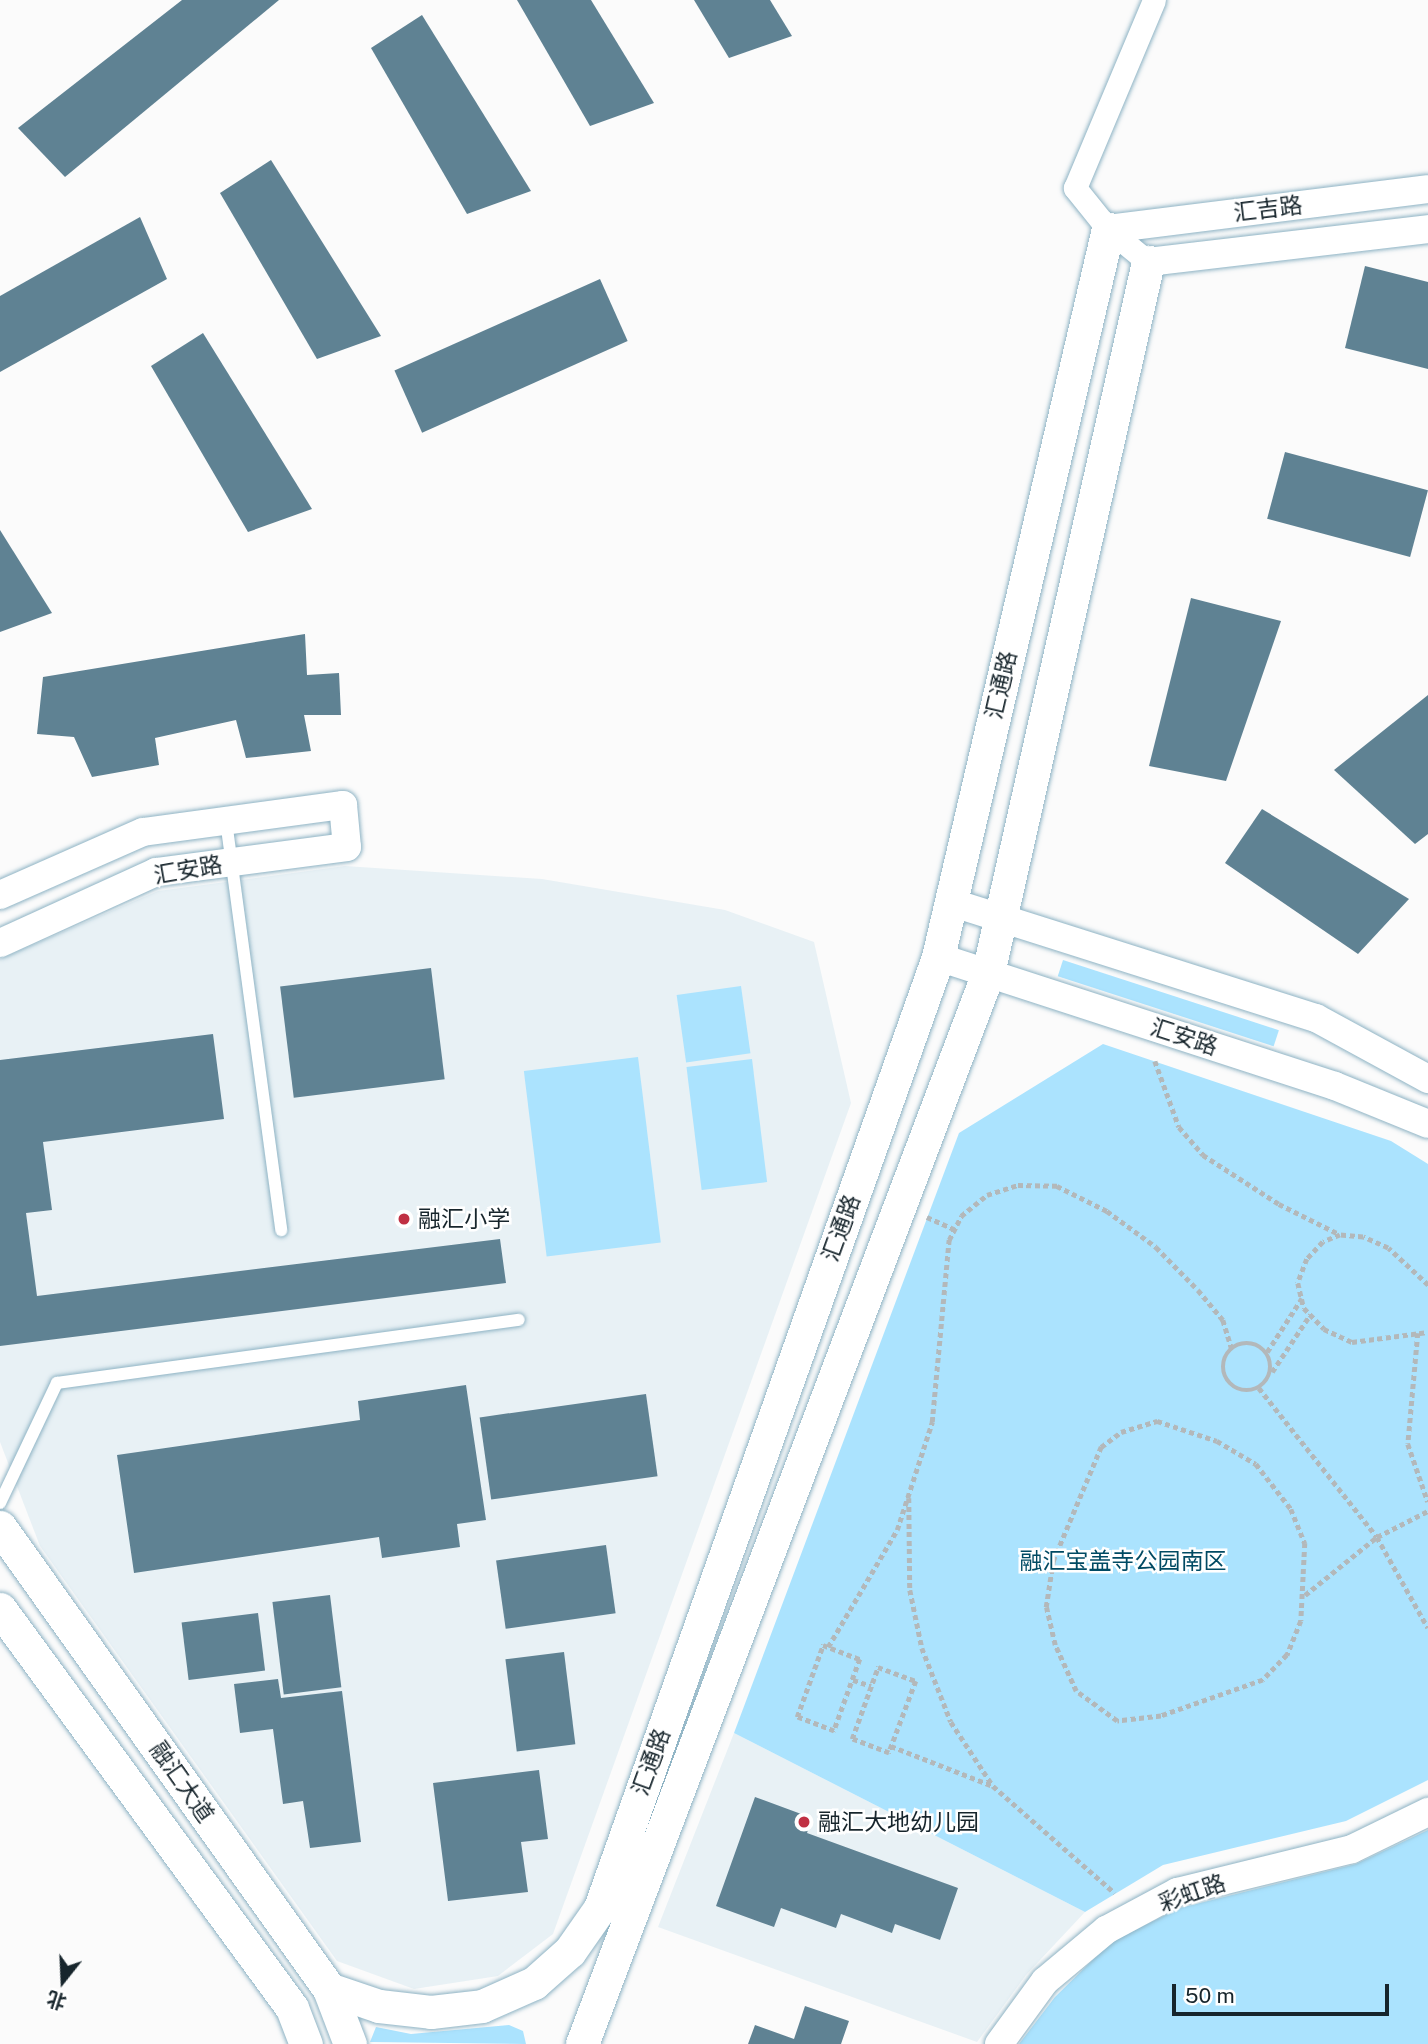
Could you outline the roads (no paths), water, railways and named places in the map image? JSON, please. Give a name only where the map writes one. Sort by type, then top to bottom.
[{"type":"main road","name":"汇通路","points":[[329,1989],[379,2006],[431,2012],[482,2006],[534,1983],[570,1951],[600,1908],[938,957],[1108,229]]},
{"type":"main road","name":"汇通路","points":[[582,2044],[988,973],[1148,262]]},
{"type":"main road","name":"融汇大道","points":[[0,1527],[329,1989],[350,2044]]},
{"type":"main road","name":"融汇大道","points":[[0,1609],[292,2008],[306,2044]]},
{"type":"street","points":[[1148,262],[1108,229],[1075,188],[1154,0]]},
{"type":"street","name":"汇吉路","points":[[1108,229],[1428,189]]},
{"type":"street","name":"汇吉路","points":[[1148,262],[1428,229]]},
{"type":"street","name":"汇安路","points":[[0,895],[143,832],[343,806],[347,847],[156,872],[0,943]]},
{"type":"street","points":[[950,902],[1316,1017],[1428,1079]]},
{"type":"street","name":"汇安路","points":[[938,957],[1335,1086],[1428,1124]]},
{"type":"street","name":"彩虹路","points":[[999,2044],[1045,1981],[1106,1930],[1177,1892],[1352,1849],[1428,1812]]},
{"type":"lane","points":[[226,821],[281,1230]]},
{"type":"lane","points":[[0,1503],[57,1383],[519,1320]]},
{"type":"place","name":"融汇小学","points":[[404,1219]]},
{"type":"place","name":"融汇大地幼儿园","points":[[804,1822]]},
{"type":"park label","name":"融汇宝盖寺公园南区","points":[[1123,1561]]}]
